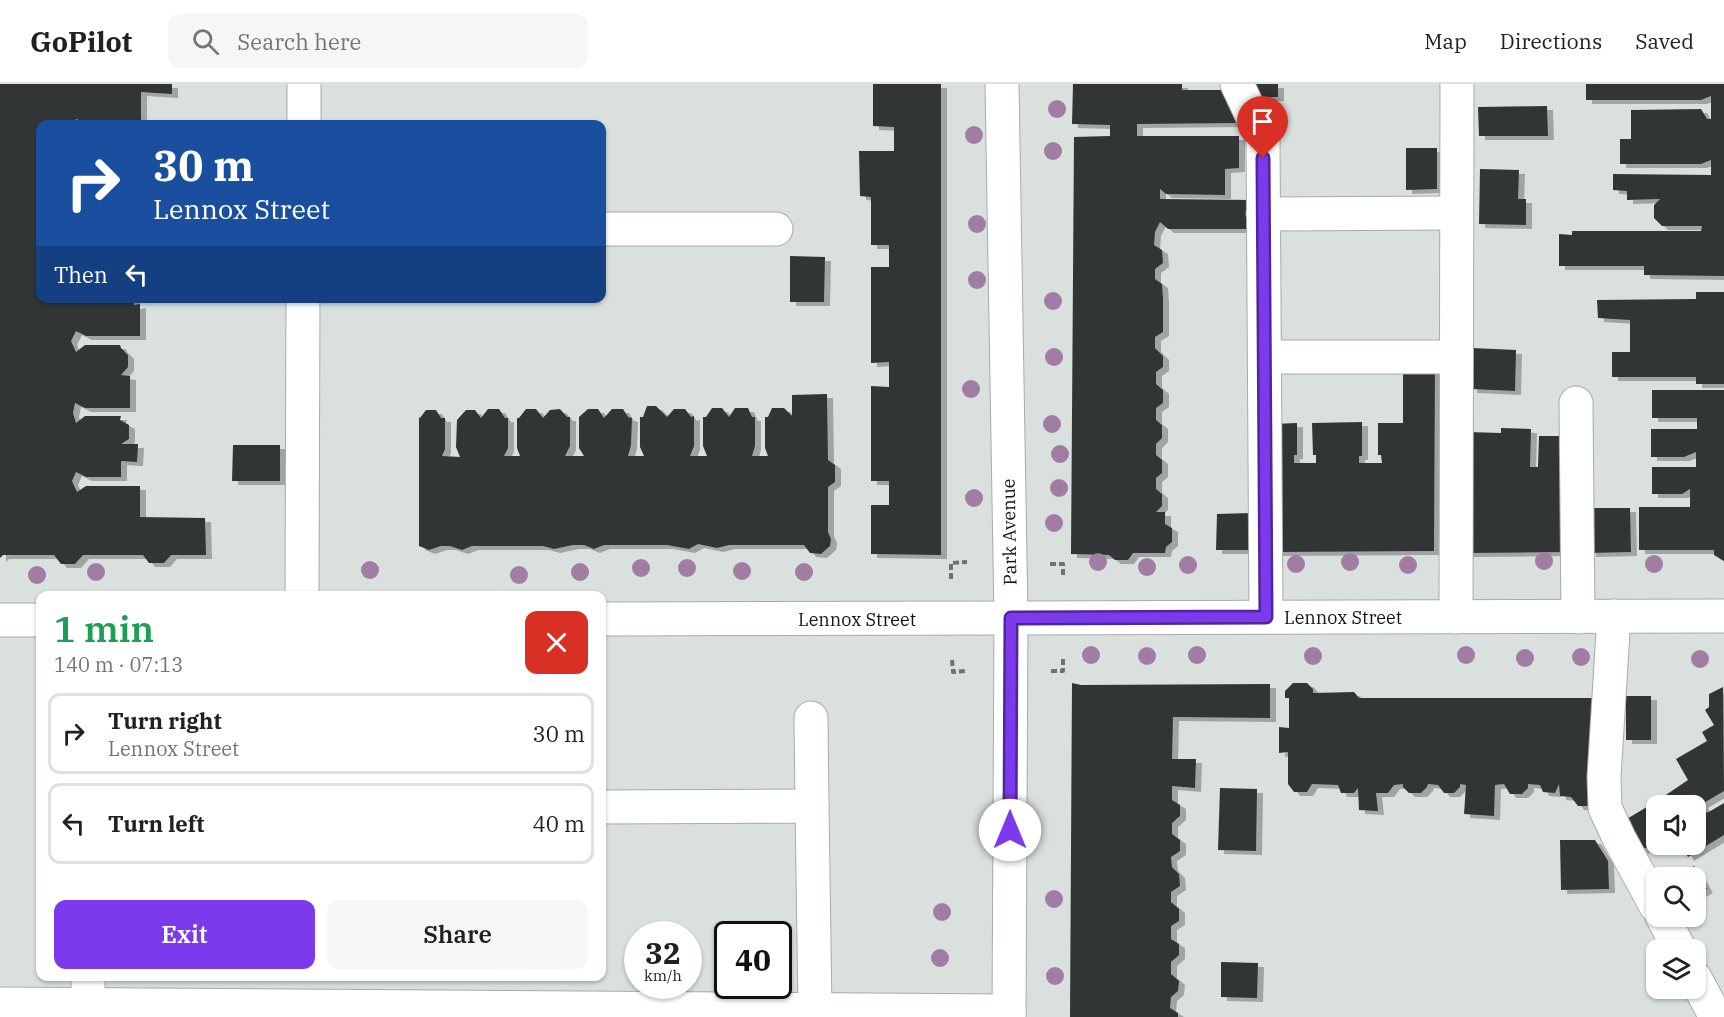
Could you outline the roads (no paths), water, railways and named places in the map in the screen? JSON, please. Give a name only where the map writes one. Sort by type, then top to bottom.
[{"type":"street","points":[[304,84],[304,120]]},
{"type":"street","name":"Park Avenue","points":[[1002,84],[1011,618],[1009,1014]]},
{"type":"street","points":[[1237,84],[1263,139],[1266,617]]},
{"type":"street","points":[[1456,617],[1457,84]]},
{"type":"street","points":[[1263,214],[1456,213]]},
{"type":"street","points":[[606,229],[776,229]]},
{"type":"street","points":[[302,591],[303,303]]},
{"type":"street","points":[[1265,357],[1456,357]]},
{"type":"street","points":[[1576,403],[1578,617]]},
{"type":"street","points":[[1614,616],[1604,777],[1605,808],[1646,888]]},
{"type":"street","name":"Lennox Street","points":[[606,619],[1724,616]]},
{"type":"street","points":[[0,620],[36,620]]},
{"type":"street","points":[[811,718],[815,1010]]},
{"type":"street","points":[[606,807],[812,806]]},
{"type":"street","points":[[0,1004],[88,991],[1009,1014]]},
{"type":"street","points":[[1706,998],[1716,1017]]}]
